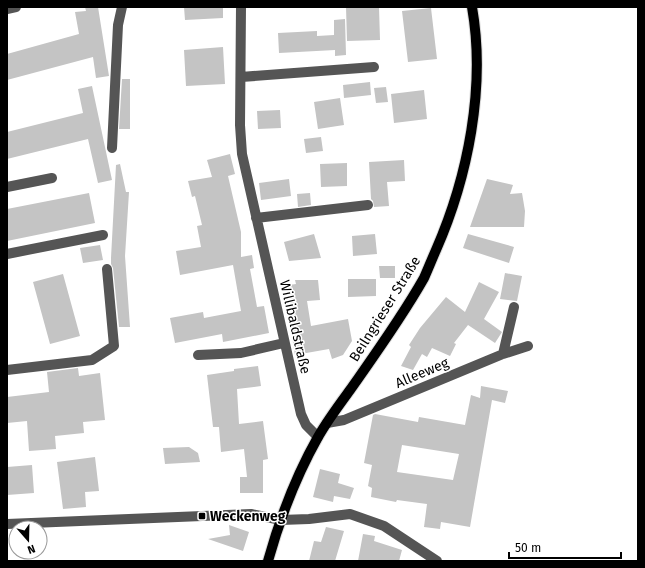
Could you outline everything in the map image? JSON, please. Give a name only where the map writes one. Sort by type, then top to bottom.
[{"type":"main road","name":"Beilngrieser Straße","points":[[268,561],[281,520],[300,473],[318,437],[381,345],[424,277],[446,228],[463,174],[473,121],[477,66],[472,7]]},
{"type":"street","points":[[7,9],[16,7]]},
{"type":"street","points":[[112,148],[118,25],[122,7]]},
{"type":"street","name":"Willibaldstraße","points":[[241,7],[240,125],[242,154],[301,414],[306,425],[318,437]]},
{"type":"street","points":[[241,77],[374,67]]},
{"type":"street","points":[[7,188],[52,178]]},
{"type":"street","points":[[256,218],[368,205]]},
{"type":"street","points":[[7,254],[103,235]]},
{"type":"street","points":[[7,370],[92,360],[114,346],[106,269]]},
{"type":"street","points":[[503,354],[514,307]]},
{"type":"street","points":[[198,355],[242,353],[284,344]]},
{"type":"street","name":"Alleeweg","points":[[327,423],[350,418],[503,354],[528,346]]},
{"type":"street","points":[[7,524],[251,514],[281,520],[309,519],[350,514],[384,526],[437,561]]},
{"type":"building","points":[[85,7],[98,7],[109,76],[96,78],[93,57],[7,80],[7,54],[79,34],[75,12],[86,11]]},
{"type":"building","points":[[184,7],[223,7],[223,18],[185,20]]},
{"type":"building","points":[[346,7],[379,7],[380,40],[347,41]]},
{"type":"building","points":[[431,8],[437,59],[408,62],[402,11]]},
{"type":"building","points":[[345,19],[346,55],[335,56],[335,50],[279,53],[278,33],[317,31],[317,36],[334,35],[334,20]]},
{"type":"building","points":[[223,47],[225,84],[186,86],[184,50]]},
{"type":"building","points":[[122,79],[130,79],[130,129],[119,129]]},
{"type":"building","points":[[370,82],[371,95],[344,98],[343,85]]},
{"type":"building","points":[[92,86],[112,180],[98,183],[88,139],[7,159],[7,132],[83,113],[78,89]]},
{"type":"building","points":[[386,87],[388,102],[376,103],[374,88]]},
{"type":"building","points":[[424,90],[427,119],[394,123],[391,94]]},
{"type":"building","points":[[340,98],[344,125],[318,129],[314,102]]},
{"type":"building","points":[[280,110],[281,128],[258,129],[257,111]]},
{"type":"building","points":[[321,137],[323,151],[306,153],[304,139]]},
{"type":"building","points":[[230,154],[235,174],[228,176],[241,232],[241,257],[252,255],[254,268],[250,269],[257,307],[264,306],[269,333],[223,342],[222,334],[175,343],[170,318],[203,312],[204,318],[241,311],[233,265],[180,275],[176,251],[201,247],[197,226],[202,225],[195,196],[192,197],[188,181],[212,177],[207,160]]},
{"type":"building","points":[[404,160],[405,181],[387,182],[389,206],[374,207],[371,199],[369,162]]},
{"type":"building","points":[[347,163],[347,186],[321,187],[320,164]]},
{"type":"building","points":[[120,164],[126,192],[129,192],[125,256],[130,327],[119,327],[113,268],[111,264],[116,165]]},
{"type":"building","points":[[289,179],[291,196],[261,200],[259,183]]},
{"type":"building","points":[[487,179],[513,185],[510,194],[522,193],[525,211],[524,227],[470,227]]},
{"type":"building","points":[[89,193],[95,223],[7,241],[7,209]]},
{"type":"building","points":[[310,193],[311,205],[298,207],[297,194]]},
{"type":"building","points":[[314,234],[321,258],[289,261],[284,242]]},
{"type":"building","points":[[375,234],[377,254],[353,256],[352,236]]},
{"type":"building","points":[[468,234],[514,247],[509,263],[463,248]]},
{"type":"building","points":[[100,245],[103,260],[83,263],[80,248]]},
{"type":"building","points":[[379,266],[395,266],[395,278],[380,278]]},
{"type":"building","points":[[505,273],[522,276],[517,301],[500,299]]},
{"type":"building","points":[[63,274],[80,336],[50,344],[33,282]]},
{"type":"building","points":[[348,279],[376,279],[376,296],[348,297]]},
{"type":"building","points":[[295,280],[318,280],[320,300],[307,301],[311,326],[348,319],[352,341],[343,355],[332,359],[329,349],[295,355],[290,324],[293,324],[289,285],[296,284]]},
{"type":"building","points":[[479,282],[499,292],[484,319],[502,332],[495,343],[468,325],[454,343],[456,344],[450,356],[432,348],[427,357],[422,354],[413,370],[401,366],[411,347],[409,345],[420,328],[446,297],[465,312]]},
{"type":"building","points":[[258,366],[261,386],[237,389],[239,424],[263,421],[268,459],[263,460],[263,493],[240,493],[240,477],[247,477],[244,449],[221,452],[219,427],[213,427],[207,375],[234,371],[234,369]]},
{"type":"building","points":[[78,368],[79,376],[100,373],[105,420],[83,422],[84,433],[55,436],[56,449],[29,451],[27,421],[7,423],[7,397],[49,392],[47,372]]},
{"type":"building","points":[[481,386],[508,391],[505,403],[492,400],[470,527],[441,522],[440,529],[424,527],[427,504],[397,500],[396,502],[371,497],[372,488],[368,486],[372,465],[364,463],[373,415],[375,414],[418,422],[419,417],[465,425],[471,395],[480,398]],"holes":[[[402,445],[459,454],[453,480],[397,472]]]},
{"type":"building","points":[[189,447],[198,453],[200,462],[165,464],[163,448]]},
{"type":"building","points":[[95,457],[99,491],[85,492],[86,507],[63,509],[57,462]]},
{"type":"building","points":[[32,465],[34,493],[7,495],[7,467]]},
{"type":"building","points":[[320,469],[340,474],[338,483],[354,488],[350,499],[334,496],[333,502],[313,497]]},
{"type":"building","points":[[229,525],[249,532],[243,551],[208,539],[230,535]]},
{"type":"building","points":[[326,527],[344,531],[335,561],[309,561],[314,541],[321,542]]},
{"type":"building","points":[[363,534],[375,536],[374,541],[402,550],[399,561],[358,561]]},
{"type":"place","name":"Weckenweg","points":[[202,516]]}]
